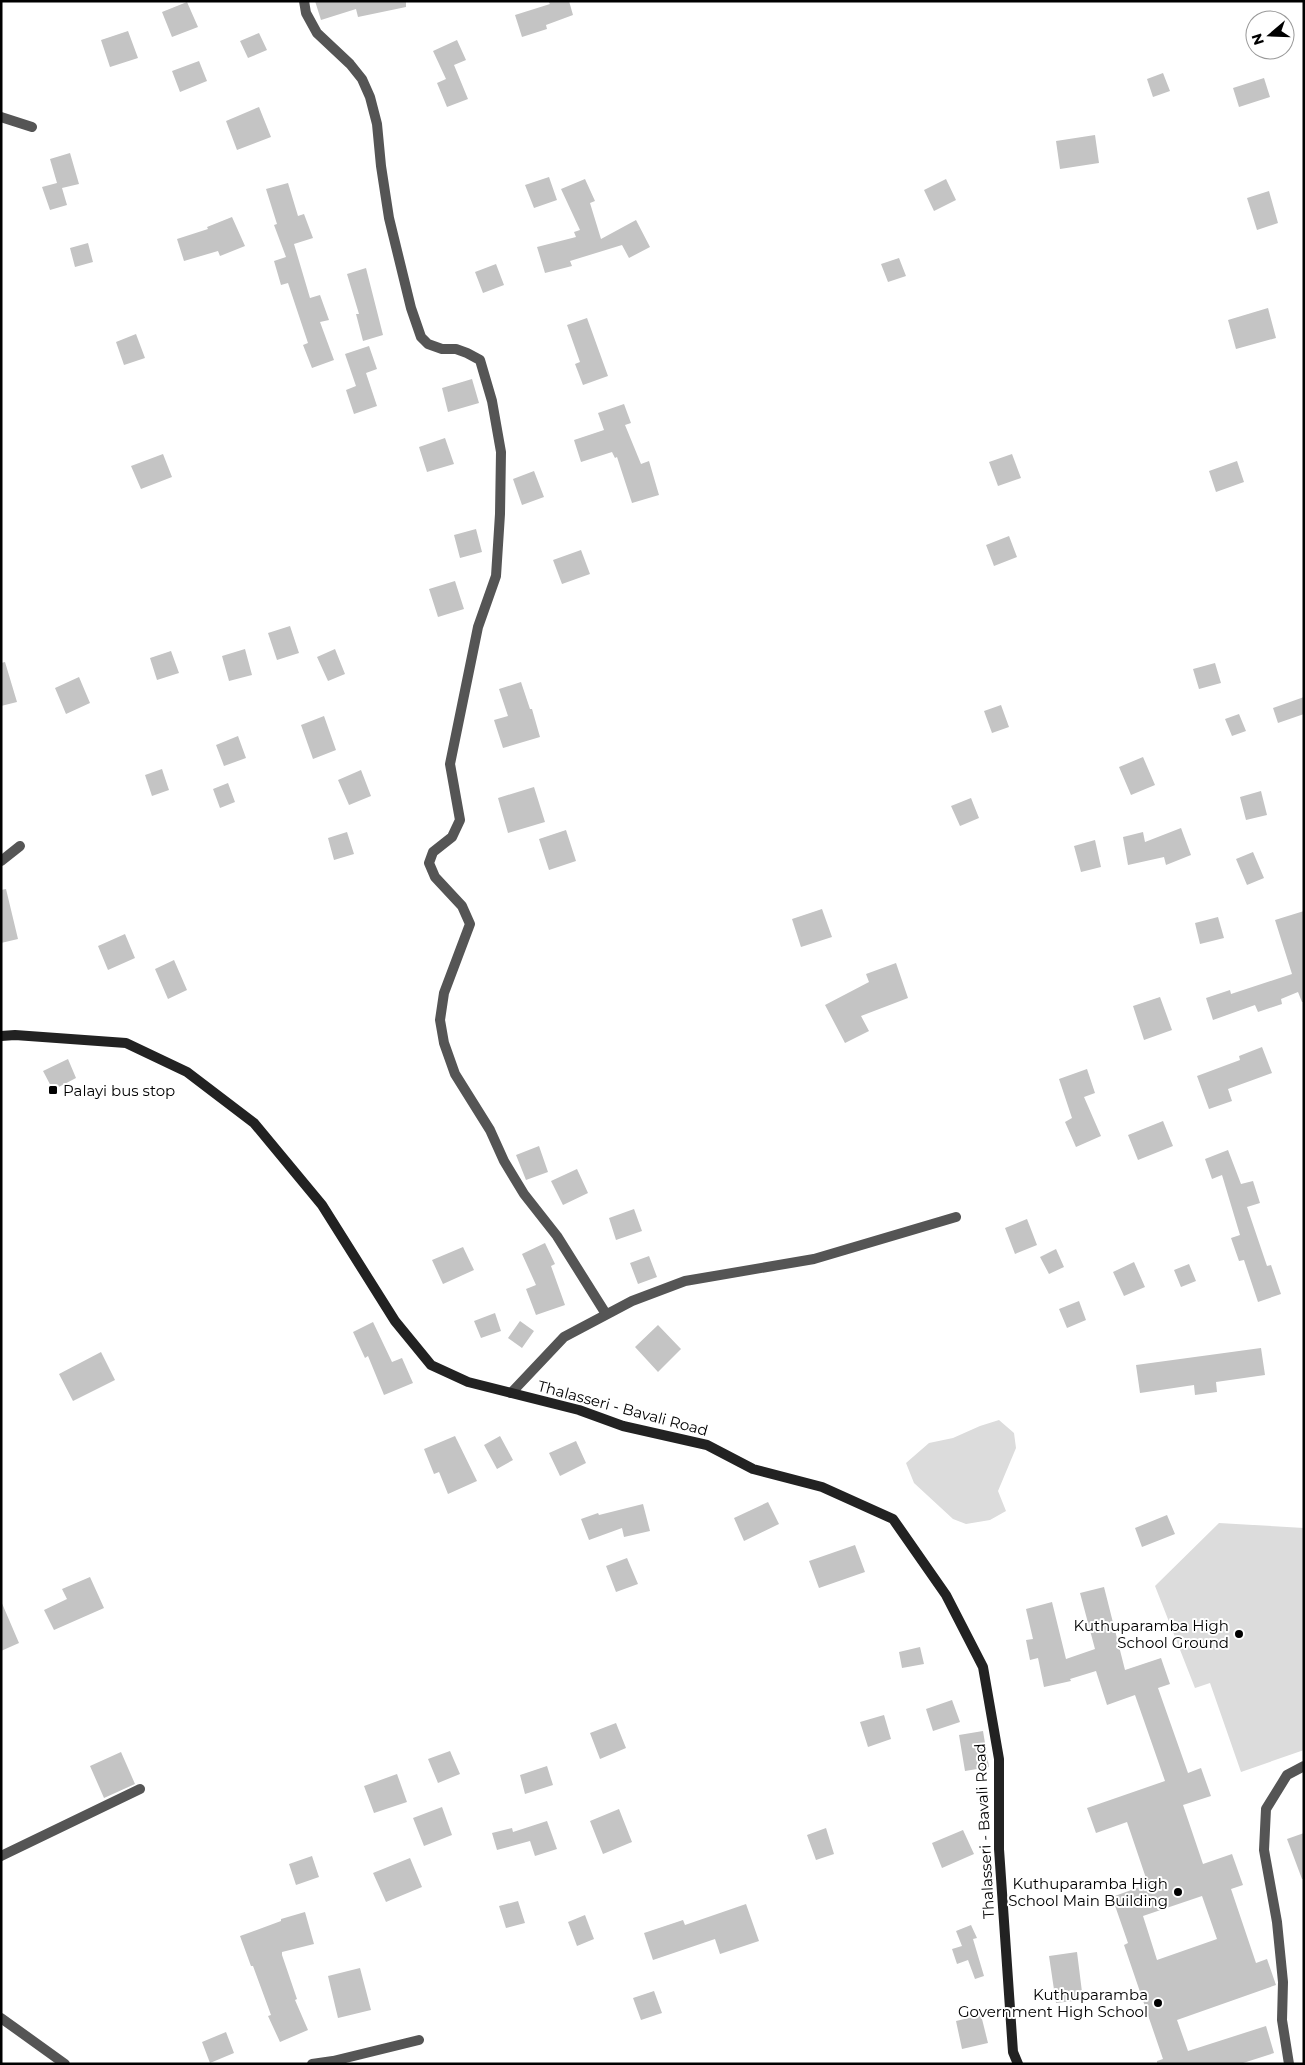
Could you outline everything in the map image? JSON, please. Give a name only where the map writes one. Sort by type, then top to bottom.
[{"type":"main road","name":"Thalasseri - Bavali Road","points":[[1,1036],[126,1043],[187,1072],[254,1123],[322,1205],[395,1321],[431,1365],[468,1382],[579,1410],[623,1426],[707,1445],[753,1469],[822,1487],[893,1519],[946,1594],[983,1667],[999,1759],[999,1849],[1004,1935],[1013,2052],[1018,2064]]},
{"type":"street","points":[[304,1],[306,13],[317,33],[350,64],[362,79],[370,97],[377,124],[389,218],[411,308],[421,337],[428,344],[442,349],[461,351],[480,360],[492,401],[501,452],[496,576],[478,626],[450,764],[460,820],[452,837],[433,852],[429,863],[435,877],[462,906],[470,924],[444,993],[440,1020],[444,1044],[455,1074],[490,1130],[504,1161],[524,1194],[557,1236],[606,1314]]},
{"type":"street","points":[[1,116],[32,127]]},
{"type":"street","points":[[1,861],[20,846]]},
{"type":"street","points":[[511,1393],[564,1337],[632,1301],[685,1282],[814,1259],[956,1217]]},
{"type":"street","points":[[1288,2064],[1282,2020],[1283,1982],[1277,1922],[1264,1850],[1266,1809],[1287,1775],[1304,1766]]},
{"type":"street","points":[[1,1856],[140,1789]]},
{"type":"street","points":[[1,2018],[66,2064]]},
{"type":"street","points":[[312,2064],[419,2040]]},
{"type":"shaded area","points":[[999,1420],[1014,1433],[1016,1448],[998,1491],[1006,1511],[990,1520],[966,1524],[953,1519],[914,1483],[906,1463],[929,1443],[953,1438]]},
{"type":"shaded area","name":"Kuthuparamba High School Ground","points":[[1219,1523],[1304,1528],[1304,1750],[1241,1772],[1210,1683],[1195,1688],[1155,1586]]},
{"type":"building","points":[[315,1],[406,1],[406,7],[358,17],[356,9],[321,20]]},
{"type":"building","points":[[548,1],[569,1],[573,15],[546,25],[547,29],[522,37],[515,15],[550,4]]},
{"type":"building","points":[[187,2],[198,27],[172,37],[162,12]]},
{"type":"building","points":[[128,31],[138,58],[110,67],[101,40]]},
{"type":"building","points":[[259,33],[267,50],[248,58],[240,41]]},
{"type":"building","points":[[457,40],[466,60],[454,65],[468,99],[447,107],[437,83],[446,79],[433,51]]},
{"type":"building","points":[[199,61],[207,81],[180,92],[172,71]]},
{"type":"building","points":[[1163,73],[1170,91],[1153,97],[1147,79]]},
{"type":"building","points":[[1264,78],[1270,97],[1239,107],[1233,88]]},
{"type":"building","points":[[259,107],[271,137],[237,150],[226,121]]},
{"type":"building","points":[[1095,135],[1099,163],[1060,169],[1056,141]]},
{"type":"building","points":[[70,153],[79,184],[62,188],[67,205],[50,210],[42,187],[57,183],[50,159]]},
{"type":"building","points":[[549,177],[557,200],[534,208],[525,185]]},
{"type":"building","points":[[585,179],[595,201],[590,203],[601,239],[636,220],[650,247],[629,258],[622,245],[570,261],[572,266],[545,273],[537,247],[576,237],[574,232],[580,230],[561,189]]},
{"type":"building","points":[[946,179],[956,200],[934,211],[924,190]]},
{"type":"building","points":[[288,183],[298,216],[304,214],[313,238],[294,244],[310,298],[320,295],[329,320],[320,322],[334,360],[312,368],[303,345],[308,343],[288,283],[281,285],[274,261],[286,257],[274,225],[277,224],[266,189]]},
{"type":"building","points":[[1269,191],[1278,223],[1257,230],[1247,198]]},
{"type":"building","points":[[232,217],[245,246],[220,256],[218,251],[184,261],[177,239],[208,229],[207,227]]},
{"type":"building","points":[[88,243],[93,262],[75,267],[70,248]]},
{"type":"building","points":[[899,258],[906,276],[888,282],[881,264]]},
{"type":"building","points":[[496,264],[504,285],[483,293],[475,272]]},
{"type":"building","points":[[366,268],[383,335],[363,341],[356,314],[359,314],[347,274]]},
{"type":"building","points":[[1268,308],[1276,338],[1236,349],[1228,320]]},
{"type":"building","points":[[587,318],[608,376],[583,385],[575,364],[580,362],[567,325]]},
{"type":"building","points":[[136,334],[145,358],[124,365],[116,342]]},
{"type":"building","points":[[369,346],[377,369],[366,373],[377,406],[354,414],[346,390],[356,386],[345,354]]},
{"type":"building","points":[[472,379],[479,403],[448,412],[442,388]]},
{"type":"building","points":[[624,404],[631,423],[625,425],[641,464],[649,461],[659,495],[632,503],[617,457],[615,458],[612,452],[581,462],[574,440],[604,430],[598,413]]},
{"type":"building","points":[[445,438],[454,464],[427,472],[419,447]]},
{"type":"building","points":[[163,454],[172,477],[141,489],[131,466]]},
{"type":"building","points":[[1012,454],[1021,478],[998,486],[989,462]]},
{"type":"building","points":[[1237,461],[1244,482],[1216,492],[1209,471]]},
{"type":"building","points":[[534,471],[544,497],[522,505],[513,479]]},
{"type":"building","points":[[476,529],[482,552],[460,558],[454,535]]},
{"type":"building","points":[[1009,536],[1017,557],[994,566],[986,545]]},
{"type":"building","points":[[581,550],[590,574],[562,584],[553,560]]},
{"type":"building","points":[[455,581],[464,609],[438,617],[429,589]]},
{"type":"building","points":[[290,626],[299,653],[277,660],[268,633]]},
{"type":"building","points":[[245,649],[252,675],[229,681],[222,656]]},
{"type":"building","points":[[335,649],[345,674],[328,681],[317,657]]},
{"type":"building","points":[[171,651],[179,673],[157,680],[150,658]]},
{"type":"building","points":[[5,662],[17,702],[1,706],[1,663]]},
{"type":"building","points":[[1215,663],[1221,683],[1199,689],[1193,669]]},
{"type":"building","points":[[79,677],[90,703],[66,714],[55,688]]},
{"type":"building","points":[[521,682],[530,709],[532,709],[540,737],[503,748],[494,720],[508,716],[499,689]]},
{"type":"building","points":[[1304,697],[1304,714],[1278,723],[1273,708]]},
{"type":"building","points":[[1001,705],[1009,727],[992,733],[984,711]]},
{"type":"building","points":[[1239,714],[1246,731],[1232,736],[1225,719]]},
{"type":"building","points":[[324,716],[336,750],[313,759],[301,725]]},
{"type":"building","points":[[238,736],[246,758],[224,766],[216,745]]},
{"type":"building","points":[[1143,757],[1155,785],[1131,795],[1119,767]]},
{"type":"building","points":[[162,769],[169,790],[152,796],[145,775]]},
{"type":"building","points":[[361,770],[371,796],[349,805],[338,780]]},
{"type":"building","points":[[228,783],[235,802],[220,808],[213,789]]},
{"type":"building","points":[[534,787],[545,822],[508,833],[498,798]]},
{"type":"building","points":[[1261,791],[1267,815],[1246,820],[1240,797]]},
{"type":"building","points":[[971,798],[979,818],[960,826],[951,806]]},
{"type":"building","points":[[1181,828],[1191,855],[1166,865],[1164,857],[1128,865],[1123,837],[1143,832],[1145,842]]},
{"type":"building","points":[[566,830],[576,861],[549,870],[539,839]]},
{"type":"building","points":[[347,832],[354,854],[334,860],[328,838]]},
{"type":"building","points":[[1095,840],[1101,867],[1081,872],[1074,846]]},
{"type":"building","points":[[1253,852],[1264,878],[1247,885],[1236,859]]},
{"type":"building","points":[[6,889],[18,939],[1,943],[1,890]]},
{"type":"building","points":[[822,909],[832,937],[801,947],[792,919]]},
{"type":"building","points":[[1304,911],[1304,1002],[1302,1002],[1298,992],[1281,999],[1282,1004],[1258,1012],[1255,1005],[1213,1020],[1206,998],[1230,990],[1231,994],[1292,974],[1275,920]]},
{"type":"building","points":[[1218,917],[1224,938],[1200,944],[1195,923]]},
{"type":"building","points":[[125,934],[135,958],[108,970],[98,946]]},
{"type":"building","points":[[174,960],[187,990],[168,999],[155,969]]},
{"type":"building","points":[[896,963],[908,998],[861,1016],[869,1031],[845,1043],[825,1005],[869,982],[866,974]]},
{"type":"building","points":[[1160,997],[1172,1030],[1144,1040],[1133,1006]]},
{"type":"building","points":[[1262,1047],[1272,1073],[1228,1089],[1232,1101],[1209,1109],[1197,1076],[1240,1060],[1239,1056]]},
{"type":"building","points":[[68,1059],[76,1078],[53,1090],[43,1071]]},
{"type":"building","points":[[1087,1069],[1095,1093],[1084,1097],[1101,1136],[1076,1147],[1065,1122],[1072,1118],[1059,1079]]},
{"type":"building","points":[[1163,1121],[1173,1146],[1138,1160],[1128,1135]]},
{"type":"building","points":[[539,1146],[548,1172],[526,1180],[516,1155]]},
{"type":"building","points":[[1228,1150],[1241,1184],[1253,1181],[1260,1203],[1247,1207],[1267,1266],[1271,1265],[1281,1294],[1258,1302],[1244,1260],[1239,1261],[1231,1238],[1240,1235],[1222,1175],[1212,1179],[1205,1159]]},
{"type":"building","points":[[577,1169],[588,1193],[563,1205],[551,1181]]},
{"type":"building","points":[[634,1209],[642,1231],[616,1240],[609,1218]]},
{"type":"building","points":[[1027,1219],[1037,1245],[1015,1254],[1005,1228]]},
{"type":"building","points":[[545,1243],[555,1264],[551,1266],[565,1305],[536,1315],[526,1289],[536,1285],[522,1254]]},
{"type":"building","points":[[463,1247],[474,1270],[443,1284],[432,1260]]},
{"type":"building","points":[[1056,1249],[1064,1267],[1049,1274],[1040,1257]]},
{"type":"building","points":[[649,1256],[657,1277],[638,1284],[630,1263]]},
{"type":"building","points":[[1134,1262],[1145,1287],[1124,1296],[1113,1272]]},
{"type":"building","points":[[1189,1264],[1196,1281],[1181,1287],[1174,1270]]},
{"type":"building","points":[[1079,1301],[1086,1320],[1067,1328],[1059,1309]]},
{"type":"building","points":[[495,1313],[501,1331],[481,1338],[474,1321]]},
{"type":"building","points":[[520,1321],[534,1331],[522,1348],[508,1338]]},
{"type":"building","points":[[373,1322],[392,1362],[402,1358],[413,1383],[384,1395],[368,1356],[365,1358],[353,1332]]},
{"type":"building","points":[[658,1325],[681,1349],[658,1372],[635,1347]]},
{"type":"building","points":[[1261,1348],[1265,1375],[1216,1382],[1217,1392],[1195,1395],[1194,1385],[1140,1393],[1136,1365]]},
{"type":"building","points":[[101,1352],[115,1380],[73,1401],[59,1374]]},
{"type":"building","points":[[455,1436],[477,1481],[448,1494],[439,1472],[434,1474],[424,1449]]},
{"type":"building","points":[[500,1436],[513,1460],[497,1469],[484,1445]]},
{"type":"building","points":[[576,1441],[586,1463],[560,1476],[549,1453]]},
{"type":"building","points":[[768,1502],[779,1524],[744,1541],[734,1518]]},
{"type":"building","points":[[643,1504],[650,1531],[624,1537],[622,1528],[589,1540],[581,1519],[598,1513],[599,1515]]},
{"type":"building","points":[[1167,1515],[1175,1534],[1142,1547],[1135,1528]]},
{"type":"building","points":[[855,1545],[865,1572],[819,1588],[809,1561]]},
{"type":"building","points":[[627,1558],[638,1584],[616,1592],[606,1566]]},
{"type":"building","points":[[90,1577],[104,1608],[54,1630],[44,1610],[67,1599],[62,1589]]},
{"type":"building","points":[[1104,1587],[1125,1670],[1161,1658],[1170,1684],[1158,1688],[1188,1773],[1201,1768],[1211,1796],[1183,1805],[1203,1864],[1232,1854],[1243,1885],[1231,1889],[1256,1963],[1267,1959],[1276,1985],[1177,2020],[1188,2051],[1266,2026],[1274,2053],[1240,2064],[1157,2064],[1157,2061],[1163,2059],[1124,1945],[1128,1943],[1112,1897],[1148,1884],[1127,1822],[1096,1833],[1087,1808],[1165,1781],[1135,1695],[1107,1705],[1096,1671],[1070,1679],[1071,1681],[1044,1687],[1038,1658],[1030,1660],[1026,1640],[1033,1639],[1026,1609],[1052,1602],[1066,1659],[1095,1649],[1080,1593]],"holes":[[[1202,1896],[1217,1939],[1157,1960],[1143,1916]]]},
{"type":"building","points":[[1,1601],[19,1643],[1,1651]]},
{"type":"building","points":[[920,1647],[924,1664],[902,1668],[899,1652]]},
{"type":"building","points":[[952,1700],[960,1722],[933,1731],[926,1709]]},
{"type":"building","points":[[884,1715],[891,1739],[868,1747],[860,1722]]},
{"type":"building","points":[[616,1723],[626,1748],[600,1759],[590,1733]]},
{"type":"building","points":[[983,1731],[989,1767],[965,1771],[959,1735]]},
{"type":"building","points":[[450,1751],[460,1774],[438,1783],[428,1759]]},
{"type":"building","points":[[121,1752],[135,1784],[104,1798],[90,1766]]},
{"type":"building","points":[[547,1766],[553,1785],[525,1794],[520,1775]]},
{"type":"building","points":[[397,1774],[407,1802],[374,1813],[364,1786]]},
{"type":"building","points":[[442,1807],[452,1835],[424,1846],[413,1818]]},
{"type":"building","points":[[619,1809],[632,1842],[603,1854],[590,1821]]},
{"type":"building","points":[[547,1821],[557,1849],[535,1856],[530,1841],[497,1850],[492,1833],[512,1828],[513,1832]]},
{"type":"building","points":[[826,1828],[834,1854],[816,1860],[807,1835]]},
{"type":"building","points":[[963,1830],[974,1854],[942,1868],[932,1843]]},
{"type":"building","points":[[1304,1833],[1304,1879],[1302,1879],[1287,1839]]},
{"type":"building","points":[[312,1856],[319,1877],[296,1885],[289,1864]]},
{"type":"building","points":[[410,1858],[422,1887],[386,1902],[373,1873]]},
{"type":"building","points":[[518,1901],[525,1923],[506,1928],[499,1906]]},
{"type":"building","points":[[746,1904],[759,1941],[720,1954],[715,1939],[653,1960],[644,1933],[683,1920],[685,1925]]},
{"type":"building","points":[[305,1912],[314,1944],[282,1952],[282,1955],[297,1999],[295,2000],[308,2030],[280,2042],[268,2016],[271,2015],[240,1936],[281,1921],[281,1919]]},
{"type":"building","points":[[585,1915],[594,1939],[577,1946],[568,1922]]},
{"type":"building","points":[[971,1925],[977,1938],[973,1939],[984,1976],[975,1979],[968,1960],[957,1964],[952,1949],[962,1946],[956,1931]]},
{"type":"building","points":[[1077,1952],[1083,2000],[1056,2003],[1049,1956]]},
{"type":"building","points":[[360,1968],[371,2010],[338,2018],[328,1976]]},
{"type":"building","points":[[654,1991],[662,2013],[641,2020],[633,1998]]},
{"type":"building","points":[[981,2015],[988,2043],[962,2049],[956,2021]]},
{"type":"building","points":[[226,2032],[234,2053],[210,2063],[202,2042]]},
{"type":"place","name":"Palayi bus stop","points":[[53,1090]]},
{"type":"place","name":"Kuthuparamba High School Ground","points":[[1239,1634]]},
{"type":"place","name":"Kuthuparamba High School Main Building","points":[[1178,1892]]},
{"type":"place","name":"Kuthuparamba Government High School","points":[[1158,2003]]}]
